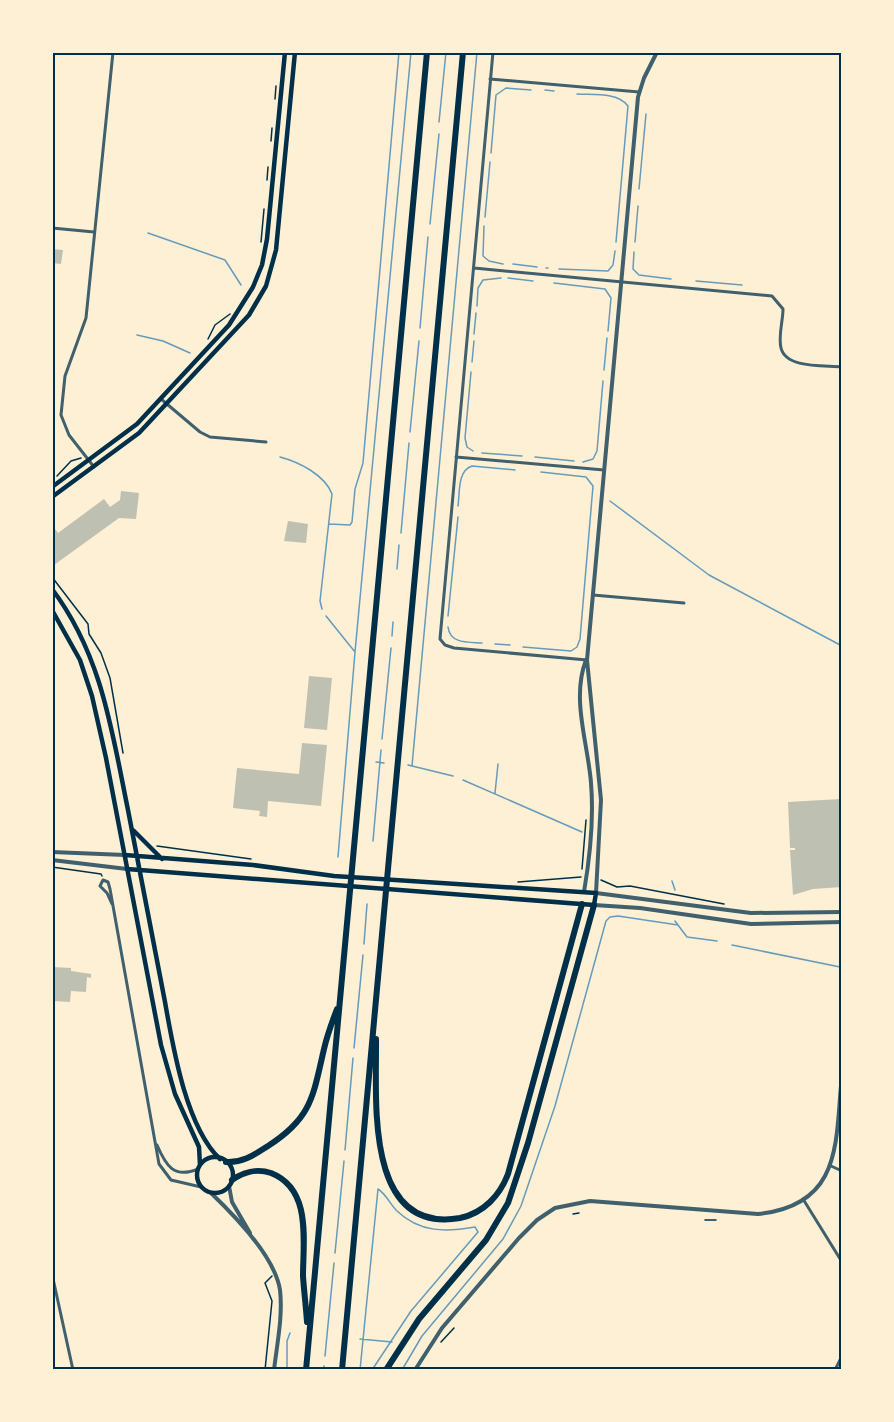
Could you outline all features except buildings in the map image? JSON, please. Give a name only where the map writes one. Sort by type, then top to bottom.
[{"type":"highway","points":[[306,1370],[427,52]]},
{"type":"highway","points":[[342,1370],[463,52]]},
{"type":"highway","points":[[375,1011],[378,1137],[381,1158],[391,1184],[403,1202],[428,1216],[457,1218],[478,1211],[498,1194],[508,1174],[582,904]]},
{"type":"highway","points":[[386,1370],[419,1319],[486,1240],[508,1203],[534,1123],[594,905]]},
{"type":"highway","points":[[223,1160],[237,1162],[251,1157],[288,1133],[306,1112],[316,1090],[324,1047],[341,997]]},
{"type":"highway","points":[[230,1183],[248,1171],[265,1172],[284,1182],[297,1199],[304,1225],[303,1277],[309,1341]]},
{"type":"main road","points":[[52,487],[130,430],[238,313],[250,293],[262,265],[268,232],[285,52]]},
{"type":"main road","points":[[52,497],[135,436],[167,405],[249,315],[267,284],[277,243],[295,52]]},
{"type":"main road","points":[[52,589],[82,635],[99,677],[131,827],[177,1068],[210,1148],[231,1168],[230,1183],[221,1192],[211,1193],[201,1187],[197,1179],[199,1145],[175,1094],[162,1052],[92,696],[80,660],[52,610]]},
{"type":"main road","points":[[131,827],[140,840],[162,859]]},
{"type":"main road","points":[[124,855],[253,866],[334,876],[596,893],[594,905],[127,869]]},
{"type":"main road","points":[[582,904],[584,892]]},
{"type":"main road","points":[[199,1167],[211,1158],[223,1160]]},
{"type":"street","points":[[94,466],[66,430],[61,415],[65,376],[86,322],[113,52]]},
{"type":"street","points":[[493,52],[440,625],[441,642],[454,648],[587,660]]},
{"type":"street","points":[[657,52],[639,92],[587,660],[601,800],[596,893],[751,913],[842,912]]},
{"type":"street","points":[[490,79],[639,92]]},
{"type":"street","points":[[52,228],[94,232]]},
{"type":"street","points":[[474,268],[772,296],[783,309],[780,344],[785,356],[797,363],[842,367]]},
{"type":"street","points":[[161,399],[200,432],[210,437],[266,442]]},
{"type":"street","points":[[456,457],[604,470]]},
{"type":"street","points":[[593,595],[684,603]]},
{"type":"street","points":[[584,892],[592,805],[580,696],[582,672],[587,660]]},
{"type":"street","points":[[52,852],[124,855]]},
{"type":"street","points":[[52,860],[127,869]]},
{"type":"street","points":[[112,904],[107,893],[100,886],[103,880],[110,886],[159,1164],[165,1175],[177,1182],[201,1187]]},
{"type":"street","points":[[594,905],[751,924],[842,922]]},
{"type":"street","points":[[415,1370],[442,1328],[519,1238],[537,1220],[555,1208],[590,1201],[758,1214],[778,1210],[803,1199],[817,1186],[831,1166],[840,1132],[842,1075]]},
{"type":"street","points":[[155,1140],[164,1161],[173,1171],[186,1173],[199,1167]]},
{"type":"street","points":[[831,1166],[842,1172]]},
{"type":"street","points":[[230,1183],[232,1202],[275,1274],[280,1301],[274,1370]]},
{"type":"street","points":[[211,1193],[256,1244]]},
{"type":"street","points":[[803,1199],[839,1253],[842,1262]]},
{"type":"street","points":[[52,1274],[73,1370]]},
{"type":"street","points":[[837,1369],[842,1356]]},
{"type":"path","points":[[275,100],[276,85]]},
{"type":"path","points":[[271,140],[272,127]]},
{"type":"path","points":[[267,183],[269,166]]},
{"type":"path","points":[[261,243],[265,205]]},
{"type":"path","points":[[206,342],[216,325],[233,311]]},
{"type":"path","points":[[55,478],[71,461],[78,460]]},
{"type":"path","points":[[52,577],[88,624],[89,634],[101,653],[117,711],[124,763]]},
{"type":"path","points":[[582,869],[587,813]]},
{"type":"path","points":[[152,843],[162,848],[254,860]]},
{"type":"path","points":[[52,867],[101,874],[103,880]]},
{"type":"path","points":[[551,879],[579,877]]},
{"type":"path","points":[[604,880],[617,887],[630,886],[726,905]]},
{"type":"path","points":[[573,1214],[579,1213]]},
{"type":"path","points":[[705,1220],[716,1220]]},
{"type":"path","points":[[266,1370],[272,1301],[265,1283],[275,1274]]},
{"type":"path","points":[[441,1342],[454,1328]]},
{"type":"waterway","points":[[329,524],[350,525],[352,522],[355,489],[363,463],[399,52]]},
{"type":"waterway","points":[[355,652],[411,52]]},
{"type":"waterway","points":[[439,122],[446,52]]},
{"type":"waterway","points":[[412,766],[477,52]]},
{"type":"waterway","points":[[491,153],[496,95],[506,88],[531,90]]},
{"type":"waterway","points":[[545,90],[554,91]]},
{"type":"waterway","points":[[577,94],[612,96],[628,106],[616,242]]},
{"type":"waterway","points":[[639,189],[646,114]]},
{"type":"waterway","points":[[430,224],[439,134]]},
{"type":"waterway","points":[[485,217],[490,162]]},
{"type":"waterway","points":[[635,242],[638,206]]},
{"type":"waterway","points":[[484,226],[483,256],[489,261],[503,264]]},
{"type":"waterway","points":[[148,233],[225,260],[241,285]]},
{"type":"waterway","points":[[420,328],[428,237]]},
{"type":"waterway","points":[[559,269],[608,271],[613,265],[615,251]]},
{"type":"waterway","points":[[634,252],[633,269],[639,275],[671,279]]},
{"type":"waterway","points":[[513,264],[537,267]]},
{"type":"waterway","points":[[477,306],[478,288],[483,280],[501,278]]},
{"type":"waterway","points":[[508,278],[533,281]]},
{"type":"waterway","points":[[696,281],[742,285]]},
{"type":"waterway","points":[[554,283],[605,289],[611,298],[608,331]]},
{"type":"waterway","points":[[474,334],[476,313]]},
{"type":"waterway","points":[[137,335],[163,341],[190,353]]},
{"type":"waterway","points":[[604,370],[607,338]]},
{"type":"waterway","points":[[410,432],[419,341]]},
{"type":"waterway","points":[[472,362],[474,341]]},
{"type":"waterway","points":[[471,372],[465,438],[467,447],[473,451]]},
{"type":"waterway","points":[[583,462],[593,459],[597,451],[603,381]]},
{"type":"waterway","points":[[401,533],[409,443]]},
{"type":"waterway","points":[[482,453],[522,456]]},
{"type":"waterway","points":[[280,457],[310,470],[324,481],[332,494],[320,601],[322,609]]},
{"type":"waterway","points":[[535,457],[574,461]]},
{"type":"waterway","points":[[458,506],[460,483],[467,469],[472,466],[515,470]]},
{"type":"waterway","points":[[523,647],[571,651],[577,647],[580,639],[593,486],[586,477],[541,472]]},
{"type":"waterway","points":[[610,501],[709,575],[842,646]]},
{"type":"waterway","points":[[448,616],[458,517]]},
{"type":"waterway","points":[[397,569],[399,545]]},
{"type":"waterway","points":[[326,616],[355,652],[338,857]]},
{"type":"waterway","points":[[392,636],[393,622]]},
{"type":"waterway","points":[[448,627],[449,633],[456,639],[482,643]]},
{"type":"waterway","points":[[495,644],[510,645]]},
{"type":"waterway","points":[[382,739],[391,648]]},
{"type":"waterway","points":[[373,841],[381,750]]},
{"type":"waterway","points":[[376,762],[384,763]]},
{"type":"waterway","points":[[495,793],[498,764]]},
{"type":"waterway","points":[[408,765],[453,776]]},
{"type":"waterway","points":[[463,780],[582,832]]},
{"type":"waterway","points":[[672,881],[675,890]]},
{"type":"waterway","points":[[364,944],[367,904]]},
{"type":"waterway","points":[[402,1370],[422,1336],[503,1239],[521,1206],[555,1106],[606,921],[610,917],[618,916],[678,925]]},
{"type":"waterway","points":[[675,921],[687,937],[717,941]]},
{"type":"waterway","points":[[732,945],[840,967]]},
{"type":"waterway","points":[[354,1048],[363,955]]},
{"type":"waterway","points":[[345,1150],[353,1058]]},
{"type":"waterway","points":[[335,1253],[344,1161]]},
{"type":"waterway","points":[[360,1370],[378,1189],[397,1211],[424,1227],[444,1230],[475,1227],[478,1232],[411,1311],[372,1370]]},
{"type":"waterway","points":[[325,1356],[334,1263]]},
{"type":"waterway","points":[[287,1370],[287,1341],[290,1333]]},
{"type":"waterway","points":[[360,1339],[392,1342]]},
{"type":"waterway","points":[[323,1370],[324,1366]]}]
